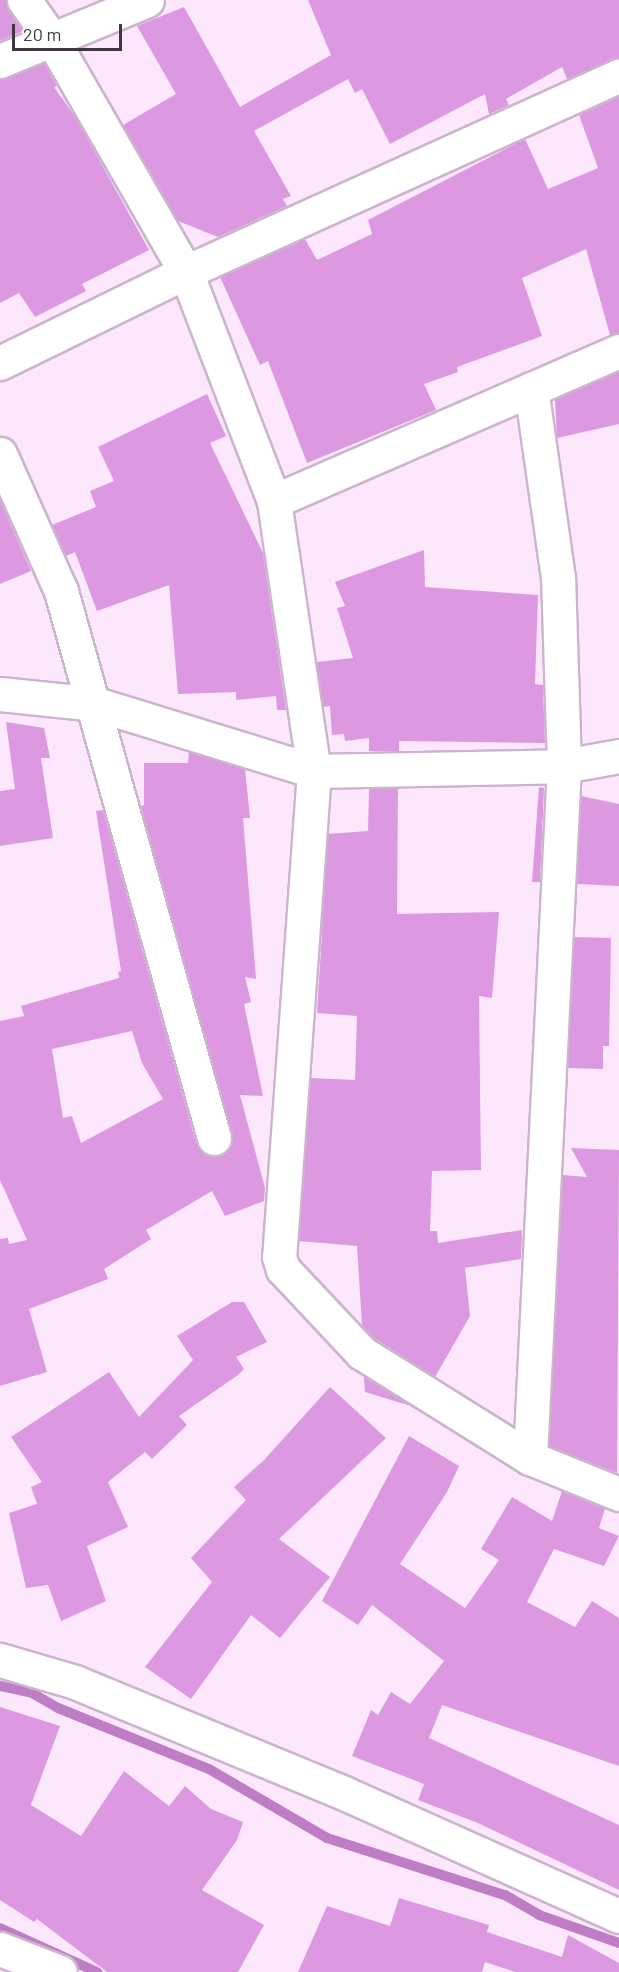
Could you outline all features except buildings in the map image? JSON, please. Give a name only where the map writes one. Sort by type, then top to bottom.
[{"type":"street","points":[[24,0],[52,41],[186,272],[274,501],[314,771],[279,1257],[283,1269],[362,1353],[530,1458],[619,1494]]},
{"type":"street","points":[[0,61],[147,0]]},
{"type":"street","points":[[0,363],[186,272],[619,76]]},
{"type":"street","points":[[274,501],[619,351]]},
{"type":"street","points":[[530,1458],[564,766],[558,578],[531,389]]},
{"type":"street","points":[[0,454],[57,580],[96,704],[149,910],[214,1138]]},
{"type":"street","points":[[0,694],[96,704],[314,771],[564,766],[619,756]]},
{"type":"street","points":[[0,1660],[75,1682],[344,1792],[619,1916]]},
{"type":"street","points":[[6,1958],[60,1972]]},
{"type":"waterway","points":[[0,1686],[32,1693],[58,1708],[209,1769],[327,1838],[505,1895],[539,1915],[619,1943]]},
{"type":"waterway","points":[[0,1928],[97,1972]]}]
